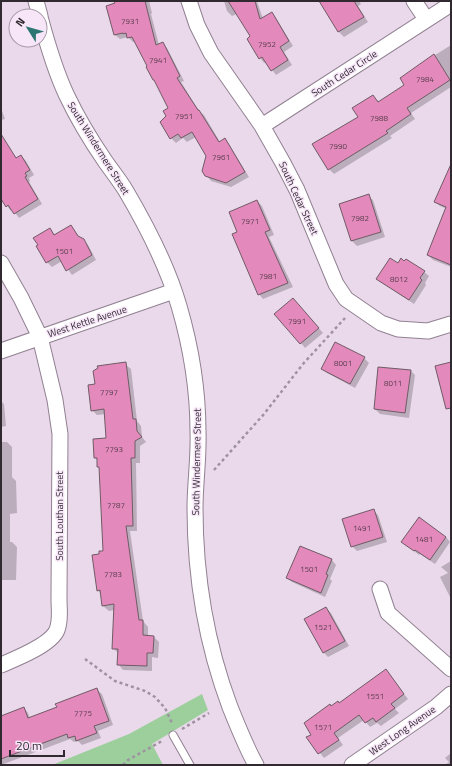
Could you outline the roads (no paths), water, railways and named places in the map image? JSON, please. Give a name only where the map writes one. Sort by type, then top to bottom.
[{"type":"street","name":"South Cedar Street","points":[[189,1],[197,25],[210,53],[262,126],[283,163],[297,190],[316,234],[325,261],[336,284],[346,300],[381,323],[398,329],[428,331],[451,324]]},
{"type":"street","points":[[414,1],[426,19]]},
{"type":"street","name":"South Cedar Circle","points":[[262,126],[451,4]]},
{"type":"street","name":"South Windermere Street","points":[[48,42],[67,96],[104,159],[125,190],[166,270],[174,292],[190,352],[197,400],[198,433],[195,507],[196,550],[205,619],[221,682],[237,725],[256,765]]},
{"type":"street","name":"South Louthan Street","points":[[1,263],[40,336],[50,377],[60,434],[60,617],[56,632],[45,644],[1,665]]},
{"type":"street","name":"West Kettle Avenue","points":[[1,350],[174,292]]},
{"type":"street","points":[[380,590],[388,614],[451,669]]},
{"type":"street","name":"West Long Avenue","points":[[352,765],[436,707],[451,694]]},
{"type":"lane","points":[[173,735],[190,765]]}]
